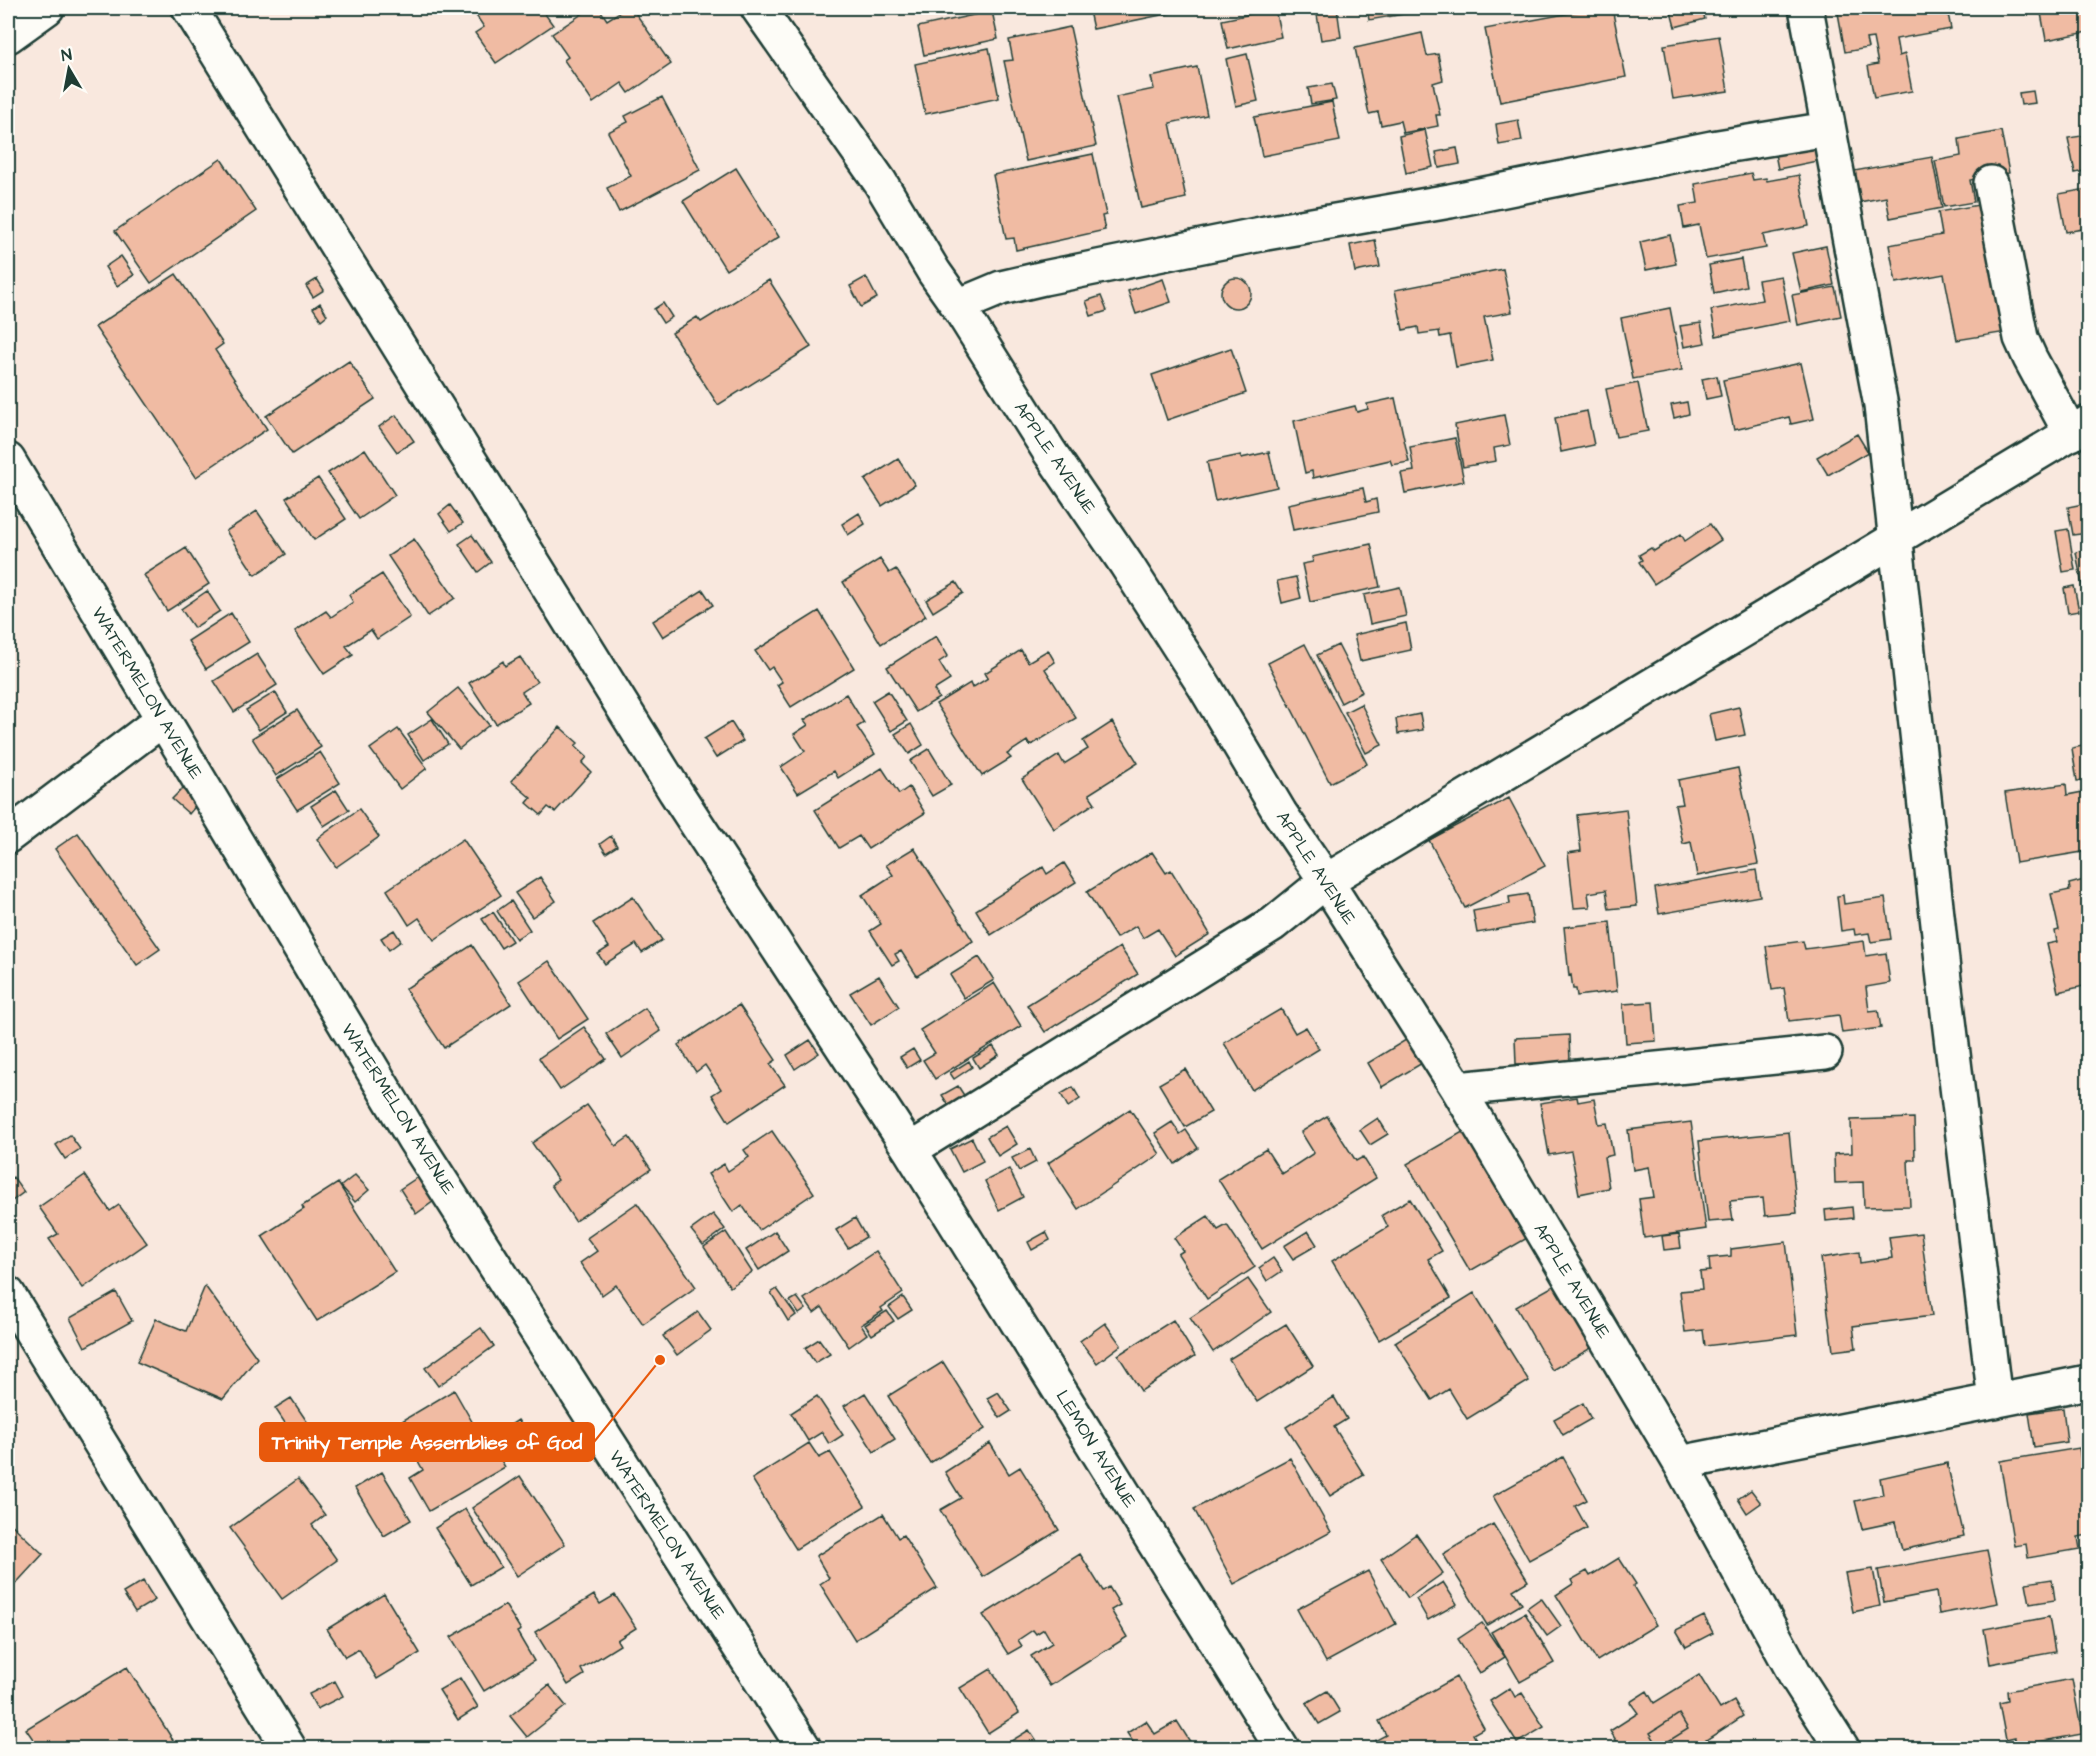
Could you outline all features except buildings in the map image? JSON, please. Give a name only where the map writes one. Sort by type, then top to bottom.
[{"type":"street","points":[[8,36],[47,8]]},
{"type":"street","name":"LEMON AVENUE","points":[[189,8],[675,791],[910,1150],[1282,1749]]},
{"type":"street","name":"APPLE AVENUE","points":[[758,8],[880,182],[934,272],[1205,687],[1280,813],[1326,881],[1458,1089],[1680,1463],[1796,1676],[1842,1749]]},
{"type":"street","points":[[1806,8],[1881,406],[1894,541],[1944,979],[1995,1401]]},
{"type":"street","points":[[958,306],[1001,288],[1076,271],[1266,233],[1450,201],[1713,148],[1828,129]]},
{"type":"street","points":[[910,1150],[1273,924],[1326,881],[2080,429],[2030,358],[2021,338],[1991,183]]},
{"type":"street","name":"WATERMELON AVENUE","points":[[8,460],[414,1139],[804,1749]]},
{"type":"street","points":[[8,836],[162,719]]},
{"type":"street","points":[[1458,1089],[1825,1052]]},
{"type":"street","points":[[12,1311],[48,1357],[289,1749]]},
{"type":"street","points":[[1680,1463],[2088,1382]]},
{"type":"place","name":"Trinity Temple Assemblies of God","points":[[660,1360]]}]
